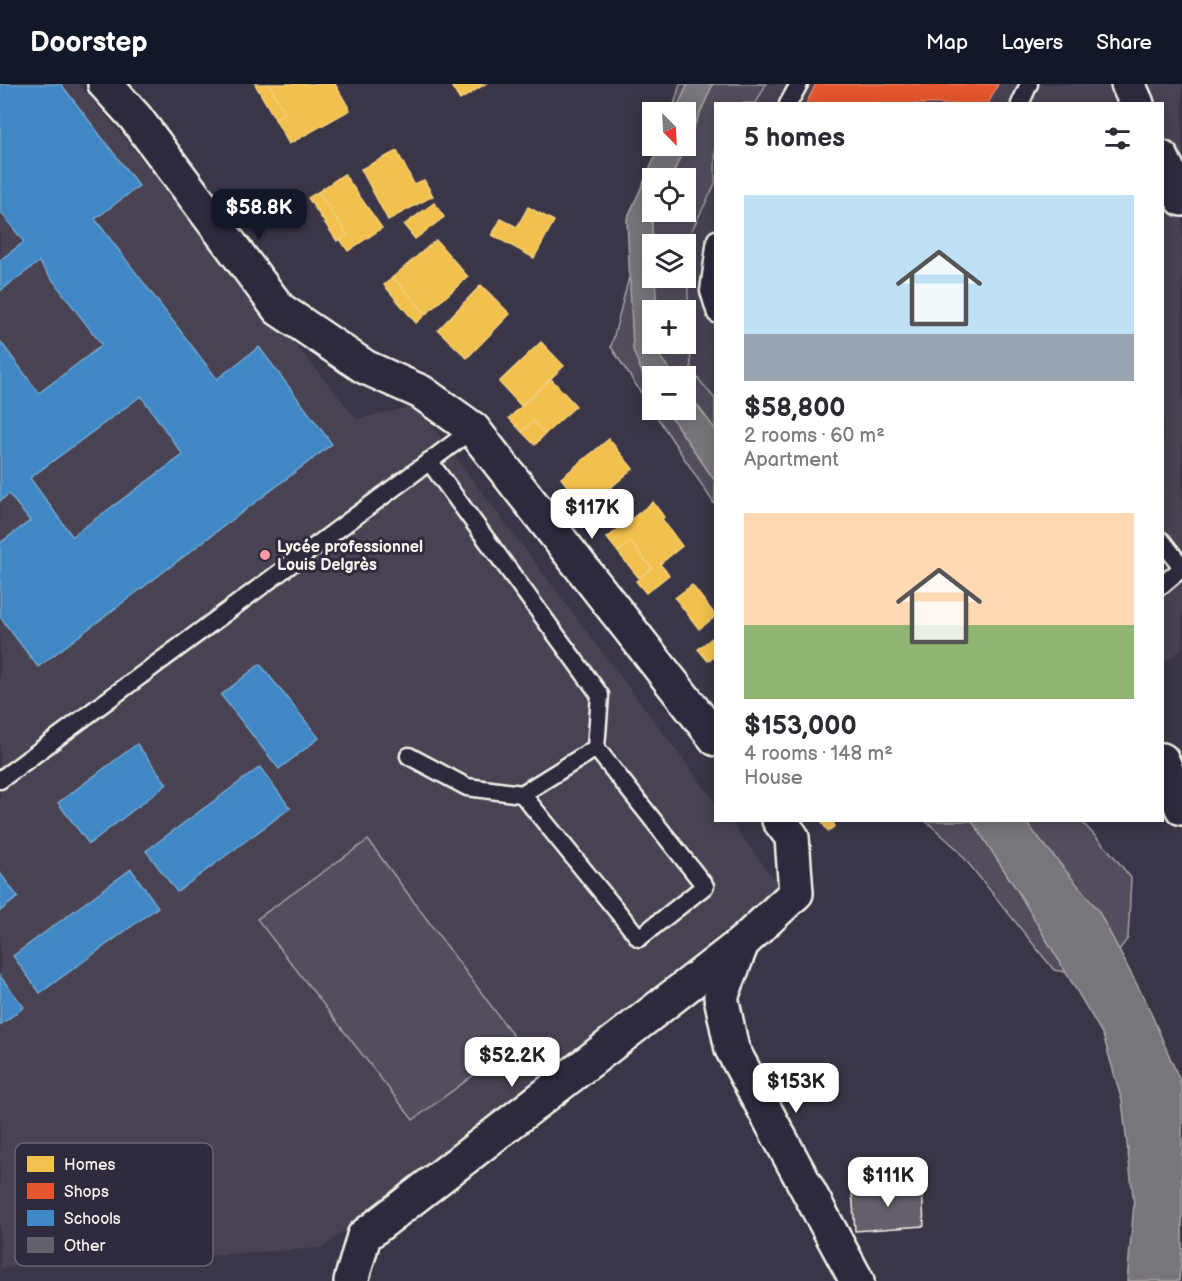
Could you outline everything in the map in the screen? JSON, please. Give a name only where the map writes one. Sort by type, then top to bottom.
[{"type":"street","points":[[105,84],[135,117],[279,309],[364,367],[421,392],[473,429],[714,736]]},
{"type":"street","points":[[1164,162],[1182,199]]},
{"type":"street","points":[[1164,765],[1182,807]]},
{"type":"street","points":[[351,1281],[364,1236],[742,943],[796,892],[792,837],[781,822]]},
{"type":"street","points":[[742,943],[721,997],[732,1049],[857,1281]]},
{"type":"lane","points":[[789,102],[799,84]]},
{"type":"lane","points":[[1021,102],[1029,84]]},
{"type":"lane","points":[[714,254],[709,291],[714,307]]},
{"type":"lane","points":[[0,780],[473,429]]},
{"type":"lane","points":[[429,461],[600,695],[596,748],[705,886],[639,938],[522,794]]},
{"type":"lane","points":[[1164,544],[1182,568],[1164,583]]},
{"type":"lane","points":[[409,756],[467,787],[522,794],[596,748]]},
{"type":"shaded area","name":"Lycée professionnel Louis Delgrès","points":[[0,84],[79,84],[357,419],[417,406],[714,801],[714,822],[731,822],[780,887],[322,1248],[213,1255],[213,1143],[15,1143],[15,1266],[32,1266],[0,1268]]},
{"type":"shaded area","points":[[680,84],[766,84],[757,102],[714,102],[714,186],[696,222],[696,168],[665,168],[676,156],[696,156],[696,102],[675,102]]},
{"type":"shaded area","points":[[688,84],[713,84],[696,122],[696,102],[680,102]]},
{"type":"shaded area","points":[[766,84],[1182,84],[1182,649],[1164,662],[1164,102],[757,102]]},
{"type":"shaded area","points":[[655,156],[681,156],[675,168],[650,168]]},
{"type":"shaded area","points":[[642,186],[642,222],[652,222],[652,234],[642,234],[642,288],[656,288],[656,300],[642,300],[642,354],[660,354],[667,366],[642,366],[642,372],[633,350],[627,219]]},
{"type":"shaded area","points":[[714,186],[714,398],[696,376],[696,366],[691,366],[690,354],[696,354],[696,300],[688,300],[687,288],[696,288],[696,234],[690,234]]},
{"type":"shaded area","points":[[643,222],[696,222],[690,234],[642,234],[642,288],[688,288],[688,300],[642,300],[642,354],[690,354],[691,366],[642,366],[642,394],[611,347]]},
{"type":"shaded area","points":[[696,376],[714,398],[714,503],[659,420],[696,420]]},
{"type":"shaded area","points":[[696,403],[714,428],[714,480],[673,420],[696,420]]},
{"type":"shaded area","points":[[927,822],[1082,822],[1131,878],[1128,938],[1098,978],[1054,970],[956,848]]},
{"type":"shaded area","points":[[973,822],[1026,822],[1098,910],[1147,1004],[1180,1081],[1182,1091],[1182,1251],[1179,1281],[1127,1281],[1134,1204],[1122,1101],[1103,1035],[1017,890]]},
{"type":"shaded area","points":[[368,840],[518,1042],[413,1120],[257,919]]},
{"type":"building: Homes","points":[[255,84],[269,84],[285,113],[275,119]]},
{"type":"building: Homes","points":[[269,84],[335,84],[350,110],[289,144],[275,119],[285,113]]},
{"type":"building: Homes","points":[[450,84],[485,84],[460,100]]},
{"type":"building: Homes","points":[[397,151],[414,184],[424,180],[433,196],[388,220],[361,169]]},
{"type":"building: Homes","points":[[344,174],[382,228],[348,251],[340,239],[347,234],[318,192]]},
{"type":"building: Homes","points":[[318,192],[347,234],[337,241],[308,198]]},
{"type":"building: Homes","points":[[434,203],[444,217],[415,239],[404,225]]},
{"type":"building: Homes","points":[[528,207],[554,221],[534,258],[492,235],[501,219],[517,227]]},
{"type":"building: Homes","points":[[436,240],[468,277],[426,314],[393,277]]},
{"type":"building: Homes","points":[[393,277],[426,314],[416,323],[384,285]]},
{"type":"building: Homes","points":[[481,285],[510,314],[467,358],[438,330]]},
{"type":"building: Homes","points":[[541,342],[564,366],[521,406],[499,382]]},
{"type":"building: Homes","points":[[551,379],[576,406],[545,434],[533,421],[522,432],[509,418]]},
{"type":"building: Homes","points":[[533,421],[545,434],[535,445],[522,432]]},
{"type":"building: Homes","points":[[609,439],[633,469],[585,509],[561,478]]},
{"type":"building: Homes","points":[[653,502],[664,517],[662,519],[682,546],[660,564],[669,575],[646,593],[636,581],[652,568],[630,542],[618,552],[607,538]]},
{"type":"building: Homes","points":[[630,542],[652,568],[639,578],[618,552]]},
{"type":"building: Homes","points":[[692,585],[714,613],[714,618],[699,629],[675,598]]},
{"type":"building: Homes","points":[[714,637],[714,657],[708,661],[698,649]]},
{"type":"building: Homes","points":[[821,822],[833,822],[835,826],[828,831]]},
{"type":"building: Shops","points":[[816,84],[998,84],[989,102],[807,102]]},
{"type":"building: Schools","points":[[0,84],[61,84],[139,186],[95,219],[217,379],[259,347],[332,444],[38,667],[0,617],[0,543],[30,521],[9,494],[0,501],[0,341],[39,393],[102,345],[39,262],[0,291],[0,260],[24,242],[0,211]],"holes":[[[141,396],[183,455],[72,536],[30,478]]]},
{"type":"building: Schools","points":[[260,664],[319,738],[279,769],[221,695]]},
{"type":"building: Schools","points":[[137,744],[167,784],[89,844],[58,803]]},
{"type":"building: Schools","points":[[260,767],[290,808],[177,892],[146,851]]},
{"type":"building: Schools","points":[[131,869],[158,907],[40,993],[13,956]]},
{"type":"building: Schools","points":[[0,873],[18,897],[0,911]]},
{"type":"building: Schools","points":[[0,976],[24,1007],[0,1025]]},
{"type":"building: Other","points":[[922,1186],[924,1226],[855,1231],[852,1191]]},
{"type":"place","name":"Lycée professionnel Louis Delgrès","points":[[265,555]]}]
